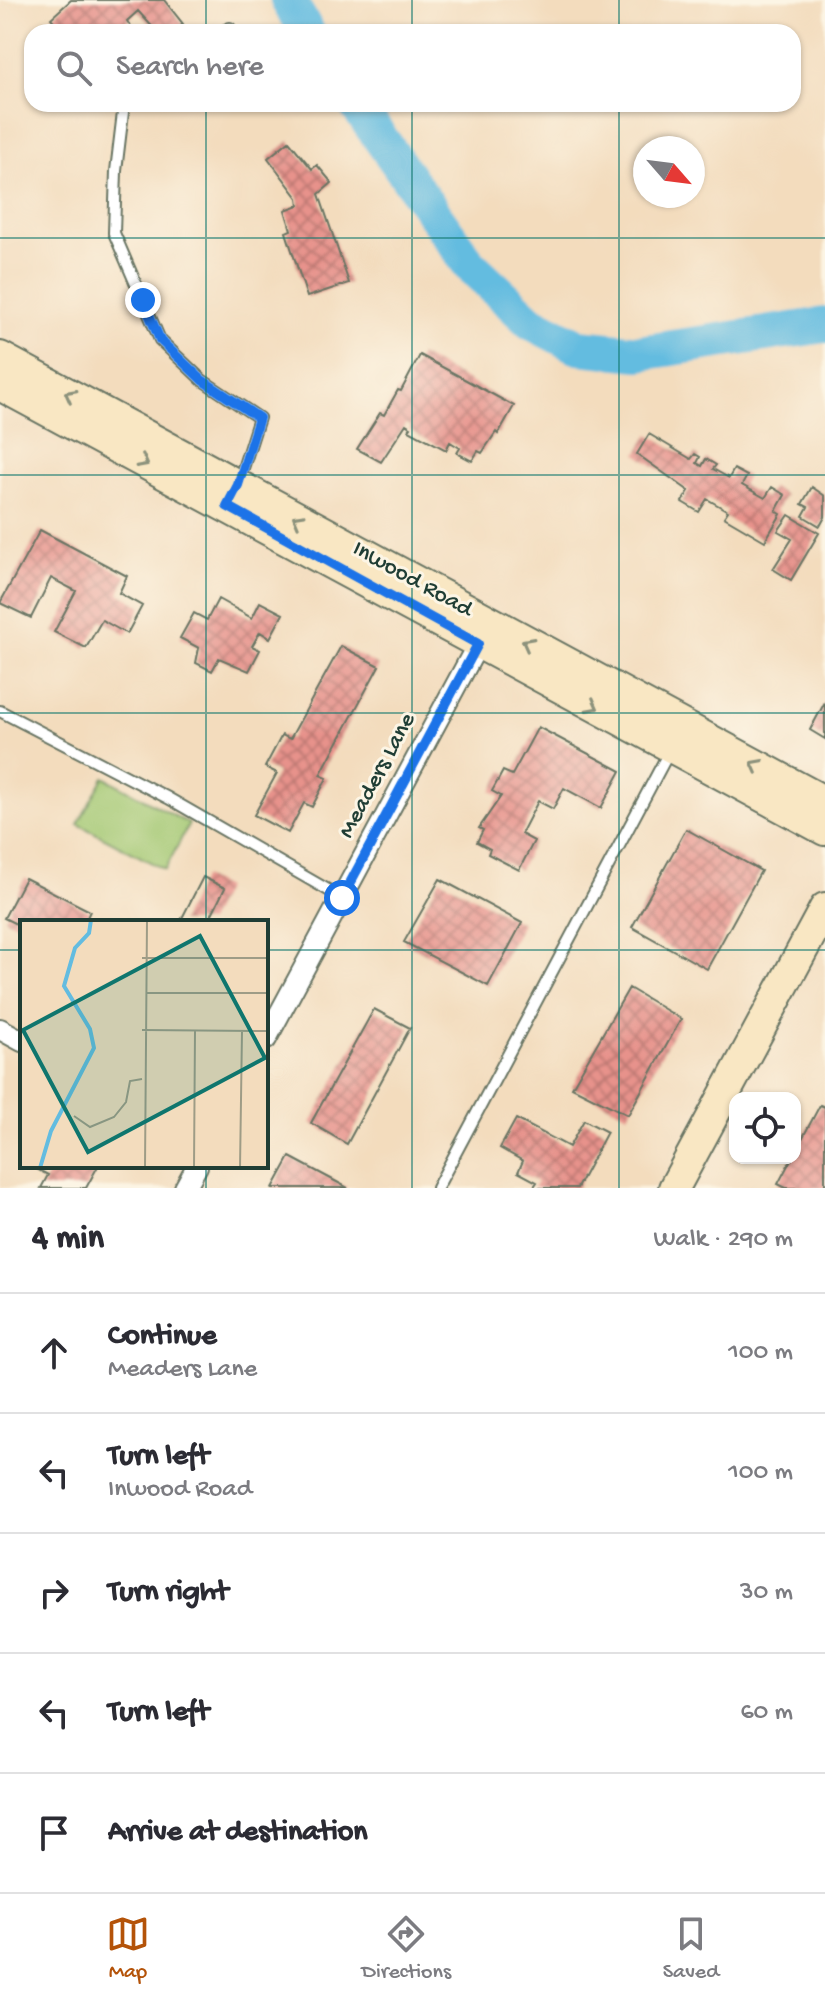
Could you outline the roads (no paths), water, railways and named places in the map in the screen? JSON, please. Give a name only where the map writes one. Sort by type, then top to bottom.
[{"type":"main road","name":"Inwood Road","points":[[0,357],[232,496],[484,634],[825,802]]},
{"type":"main road","name":"Inwood Road","points":[[0,385],[232,496]]},
{"type":"main road","name":"Inwood Road","points":[[484,634],[671,749],[825,830]]},
{"type":"main road","points":[[674,1188],[825,908]]},
{"type":"street","name":"Meaders Lane","points":[[268,1035],[484,634]]},
{"type":"street","points":[[0,1029],[20,1040]]},
{"type":"street","points":[[185,1188],[196,1168]]},
{"type":"lane","points":[[123,112],[116,171],[114,233],[160,340],[202,380],[259,418],[232,496]]},
{"type":"lane","points":[[0,711],[168,798],[342,898]]},
{"type":"lane","points":[[437,1188],[671,749]]},
{"type":"waterway","points":[[288,0],[302,24]]},
{"type":"waterway","points":[[362,112],[470,265],[531,322],[579,347],[639,353],[825,325]]}]
